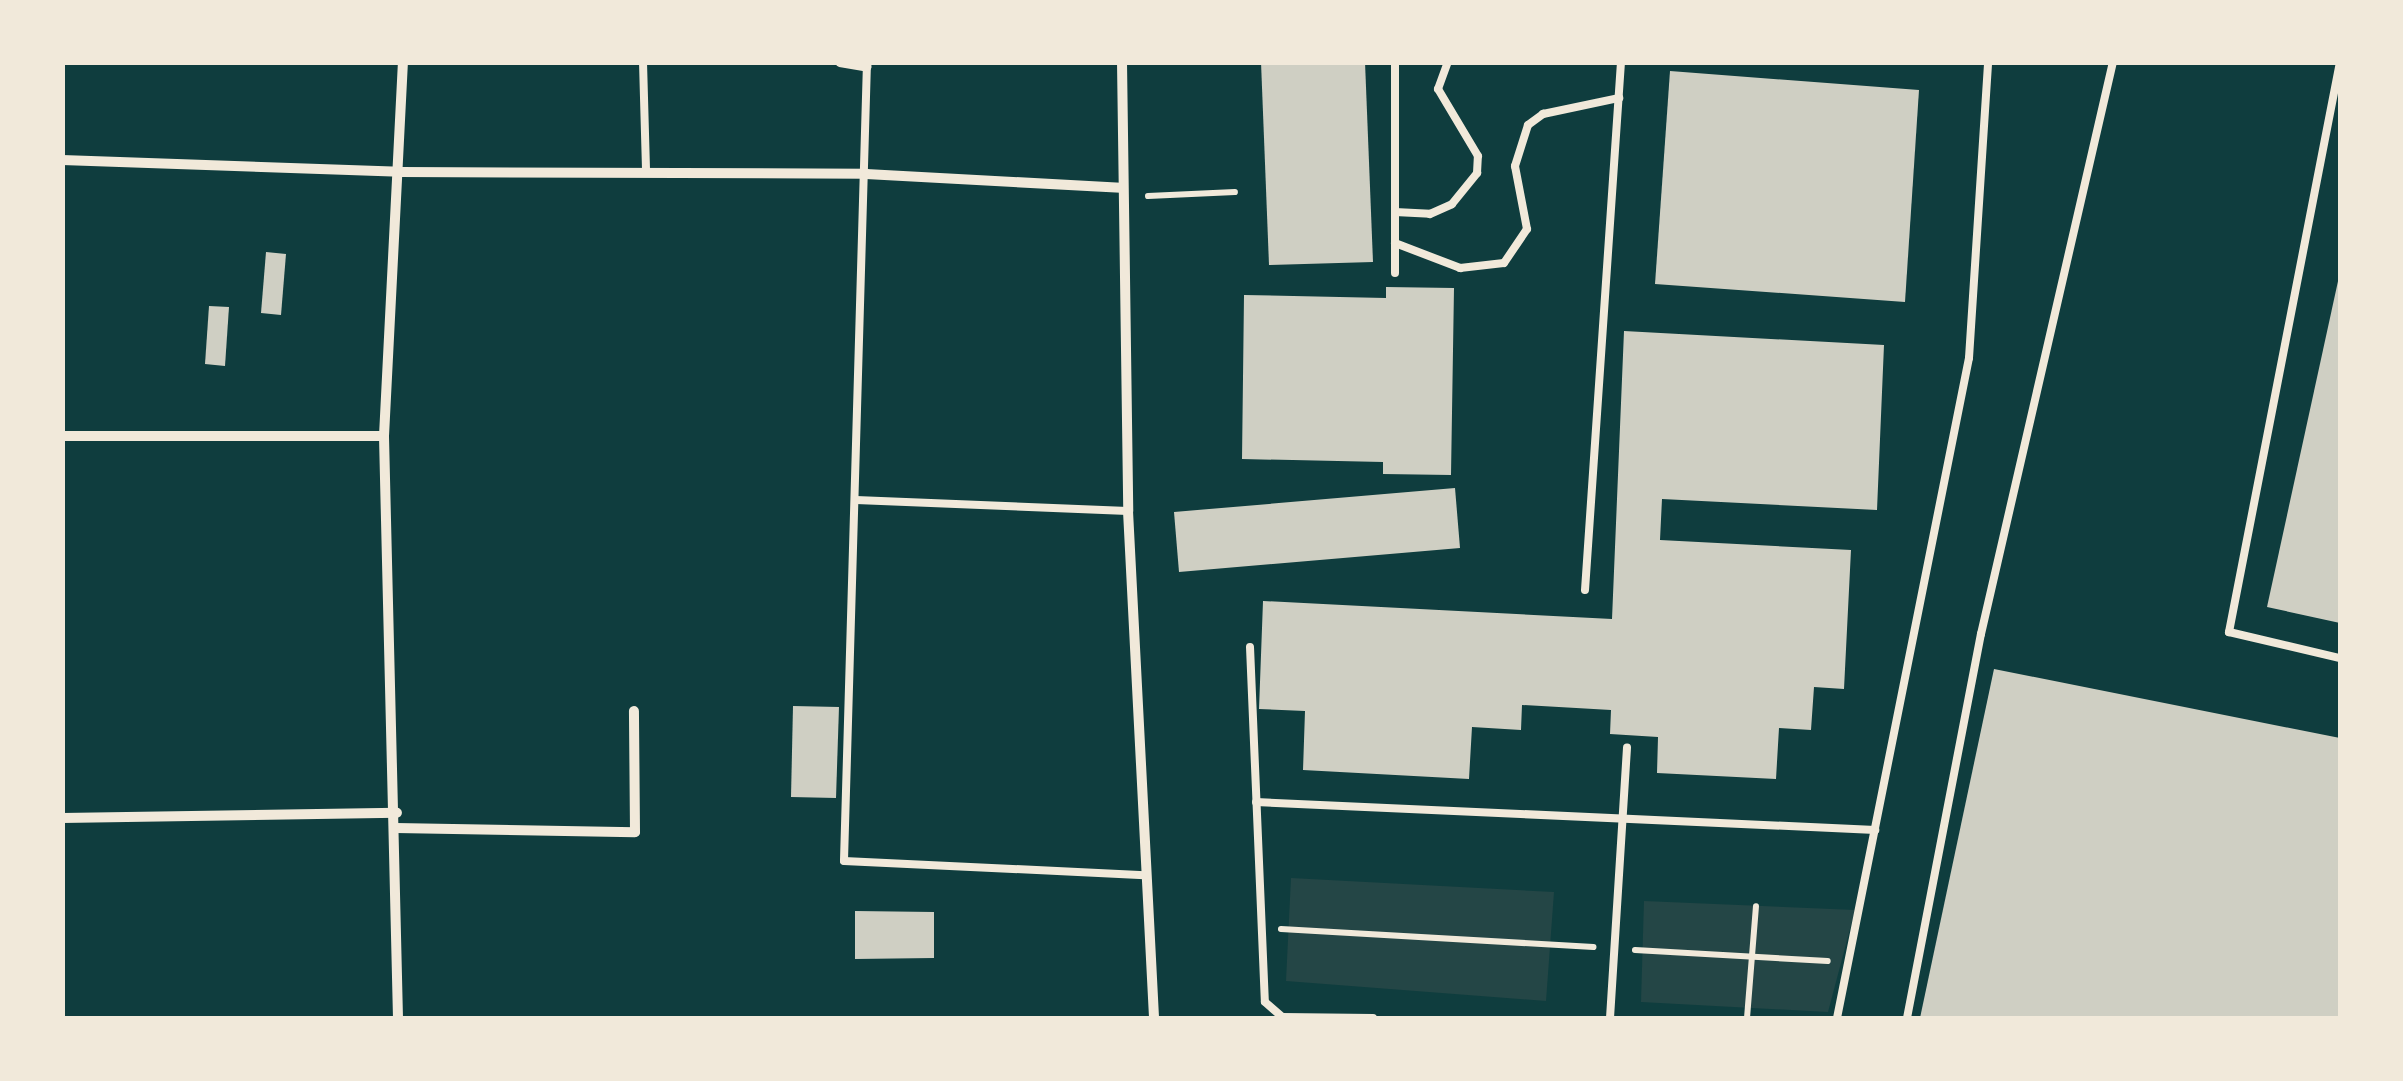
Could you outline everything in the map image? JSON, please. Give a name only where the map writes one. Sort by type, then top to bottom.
[{"type":"street","points":[[398,1018],[397,812],[384,436],[400,172],[402,62]]},
{"type":"street","points":[[840,62],[867,64]]},
{"type":"street","points":[[1122,62],[1128,512],[1154,1018]]},
{"type":"street","points":[[62,160],[400,172],[646,169],[866,174],[1121,193]]},
{"type":"street","points":[[62,436],[384,436]]},
{"type":"street","points":[[396,828],[635,832],[634,712]]},
{"type":"street","points":[[62,818],[397,812]]},
{"type":"lane","points":[[642,62],[646,169]]},
{"type":"lane","points":[[1394,273],[1395,62]]},
{"type":"lane","points":[[1395,212],[1430,214],[1452,204],[1477,173],[1478,156],[1438,88],[1448,62]]},
{"type":"lane","points":[[1585,590],[1621,62]]},
{"type":"lane","points":[[1837,1018],[1969,358],[1988,62]]},
{"type":"lane","points":[[1907,1018],[1981,634],[2113,62]]},
{"type":"lane","points":[[2340,62],[2229,632],[2340,658]]},
{"type":"lane","points":[[867,64],[844,860],[1146,874]]},
{"type":"lane","points":[[1396,244],[1460,268],[1504,263],[1527,228],[1515,166],[1528,125],[1543,114],[1618,98]]},
{"type":"lane","points":[[856,500],[1128,512]]},
{"type":"lane","points":[[1250,646],[1262,928],[1271,1011],[1374,1018]]},
{"type":"lane","points":[[1610,1018],[1626,748]]},
{"type":"lane","points":[[1256,802],[1876,830]]},
{"type":"path","points":[[1121,193],[1235,192]]},
{"type":"path","points":[[1747,1018],[1756,906]]},
{"type":"path","points":[[1262,928],[1849,963]]},
{"type":"shaded area","points":[[1291,878],[1554,892],[1546,1001],[1286,981]]},
{"type":"shaded area","points":[[1644,901],[1855,910],[1828,1012],[1641,1002]]},
{"type":"building","points":[[1261,62],[1365,62],[1373,262],[1269,265]]},
{"type":"building","points":[[1670,71],[1919,90],[1905,302],[1655,284]]},
{"type":"building","points":[[266,252],[286,254],[281,315],[261,313]]},
{"type":"building","points":[[2340,272],[2340,623],[2267,607]]},
{"type":"building","points":[[1386,287],[1454,288],[1451,475],[1383,474],[1383,462],[1242,459],[1244,295],[1386,298]]},
{"type":"building","points":[[209,306],[229,307],[225,366],[205,364]]},
{"type":"building","points":[[1624,331],[1884,345],[1877,510],[1662,499],[1660,540],[1851,550],[1844,689],[1814,687],[1811,730],[1779,728],[1776,779],[1657,773],[1658,737],[1610,734],[1611,710],[1522,705],[1521,730],[1472,727],[1469,779],[1303,770],[1305,711],[1259,709],[1263,601],[1612,619]]},
{"type":"building","points":[[1455,488],[1460,548],[1179,572],[1174,512]]},
{"type":"building","points":[[1994,669],[2340,738],[2340,1018],[1920,1018]]},
{"type":"building","points":[[793,706],[839,707],[836,798],[791,797]]},
{"type":"building","points":[[855,911],[934,912],[934,958],[855,959]]}]
